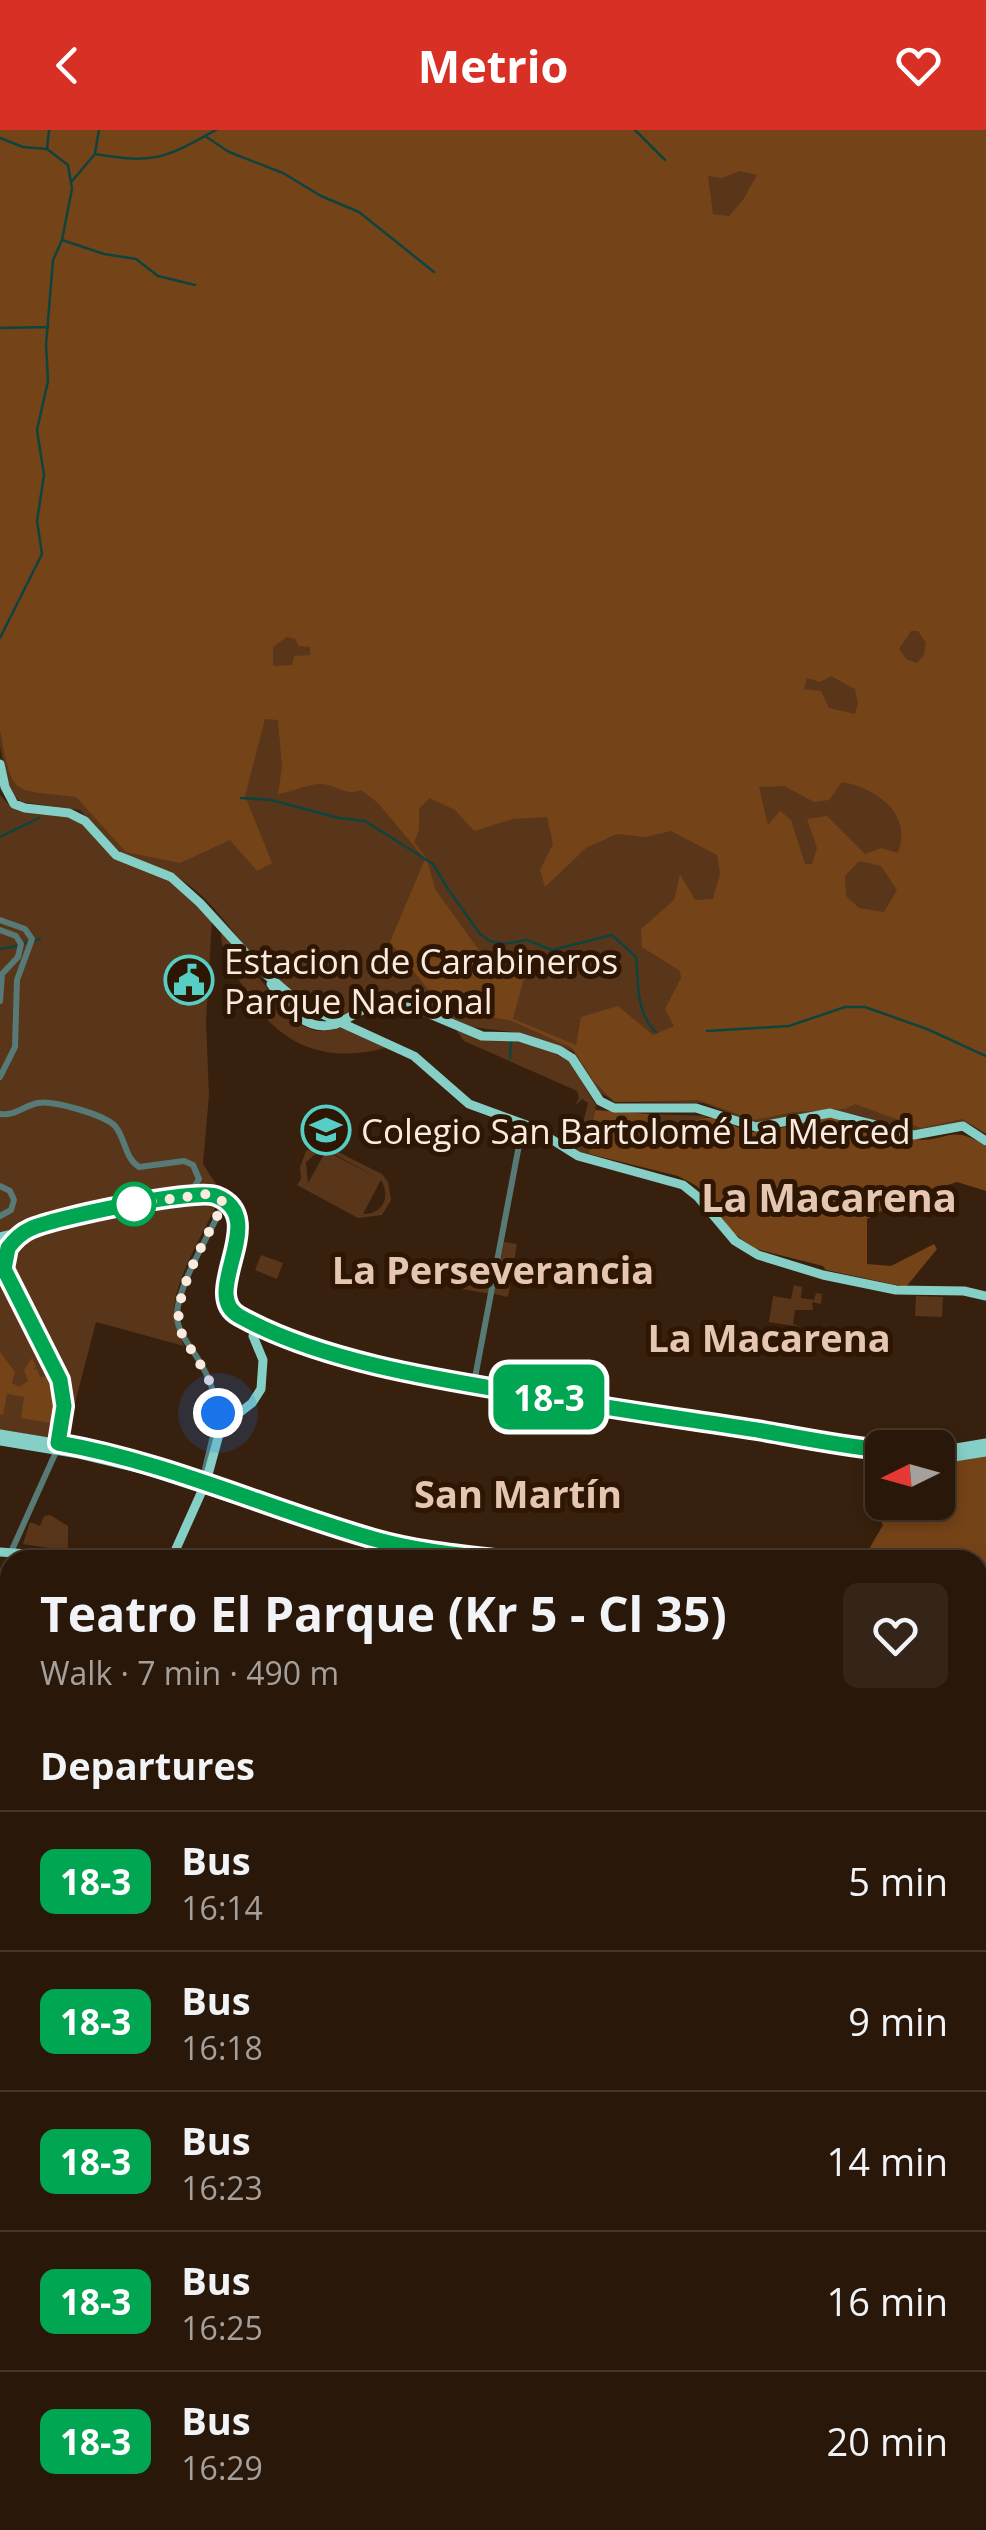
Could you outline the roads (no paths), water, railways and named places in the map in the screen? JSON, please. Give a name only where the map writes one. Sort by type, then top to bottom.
[{"type":"main road","points":[[0,764],[14,804],[69,812],[86,821],[116,854],[176,881],[260,970],[297,1017],[316,1026],[341,1022],[378,1002],[394,999],[482,1036],[518,1037],[559,1050],[572,1058],[600,1101],[614,1108],[696,1108],[756,1128],[838,1114],[914,1135],[963,1126],[986,1141]]},
{"type":"main road","points":[[260,970],[312,1008],[414,1056],[466,1102],[523,1124],[578,1156],[683,1186],[698,1197],[731,1238],[753,1253],[823,1275],[905,1291],[964,1291],[986,1296]]},
{"type":"main road","points":[[0,1237],[146,1202],[210,1194],[224,1202],[234,1215],[238,1236],[225,1287],[227,1304],[236,1314],[267,1328],[337,1354],[474,1384],[657,1417],[865,1448]]},
{"type":"main road","points":[[175,1550],[204,1484],[221,1424],[252,1403],[261,1389],[264,1366],[253,1336],[258,1329],[267,1328]]},
{"type":"main road","points":[[0,1438],[57,1447],[204,1484],[379,1540],[427,1550]]},
{"type":"main road","points":[[955,1450],[986,1443]]},
{"type":"main road","points":[[955,1457],[986,1452]]},
{"type":"main road","points":[[204,1484],[391,1550]]},
{"type":"street","points":[[0,920],[25,929],[32,941],[17,980],[16,1048],[0,1077]]},
{"type":"street","points":[[0,930],[16,936],[21,944],[18,956],[2,974],[0,1001]]},
{"type":"street","points":[[0,1114],[13,1114],[39,1102],[50,1102],[102,1117],[114,1124],[129,1159],[139,1167],[184,1160],[193,1165],[199,1178],[190,1196]]},
{"type":"street","points":[[474,1384],[523,1124]]},
{"type":"street","points":[[0,1186],[10,1191],[14,1200],[11,1210],[0,1216]]},
{"type":"street","points":[[221,1424],[215,1392],[180,1331],[178,1308],[224,1202]]},
{"type":"street","points":[[7,1550],[57,1447],[64,1414],[61,1384],[1,1269],[10,1244],[34,1227]]},
{"type":"waterway","points":[[0,638],[42,554],[37,521],[44,475],[37,430],[48,381],[46,345],[53,260],[62,240],[72,189],[68,165],[47,149],[49,130]]},
{"type":"waterway","points":[[95,153],[99,130]]},
{"type":"waterway","points":[[72,181],[95,154],[131,159],[158,157],[216,130]]},
{"type":"waterway","points":[[635,130],[665,160]]},
{"type":"waterway","points":[[205,136],[229,152],[283,173],[321,196],[359,212],[434,272]]},
{"type":"waterway","points":[[0,138],[23,147],[47,149]]},
{"type":"waterway","points":[[62,240],[104,254],[136,259],[158,276],[195,285]]},
{"type":"waterway","points":[[0,328],[48,327]]},
{"type":"waterway","points":[[241,798],[271,800],[365,821],[433,864],[480,934],[490,941],[504,944],[527,940],[552,950],[612,935],[636,957],[641,1007],[656,1032]]},
{"type":"waterway","points":[[0,837],[39,818]]},
{"type":"waterway","points":[[22,944],[40,939]]},
{"type":"waterway","points":[[0,949],[17,946]]},
{"type":"waterway","points":[[707,1031],[789,1026],[845,1007],[865,1007],[986,1056]]},
{"type":"waterway","points":[[510,1058],[511,1042]]},
{"type":"place","name":"Estacion de Carabineros Parque Nacional","points":[[189,980]]},
{"type":"place","name":"Colegio San Bartolomé La Merced","points":[[326,1130]]},
{"type":"district","name":"La Macarena","points":[[829,1196]]},
{"type":"district","name":"La Perseverancia","points":[[493,1269]]},
{"type":"district","name":"La Macarena","points":[[769,1337]]},
{"type":"district","name":"San Martín","points":[[518,1493]]}]
